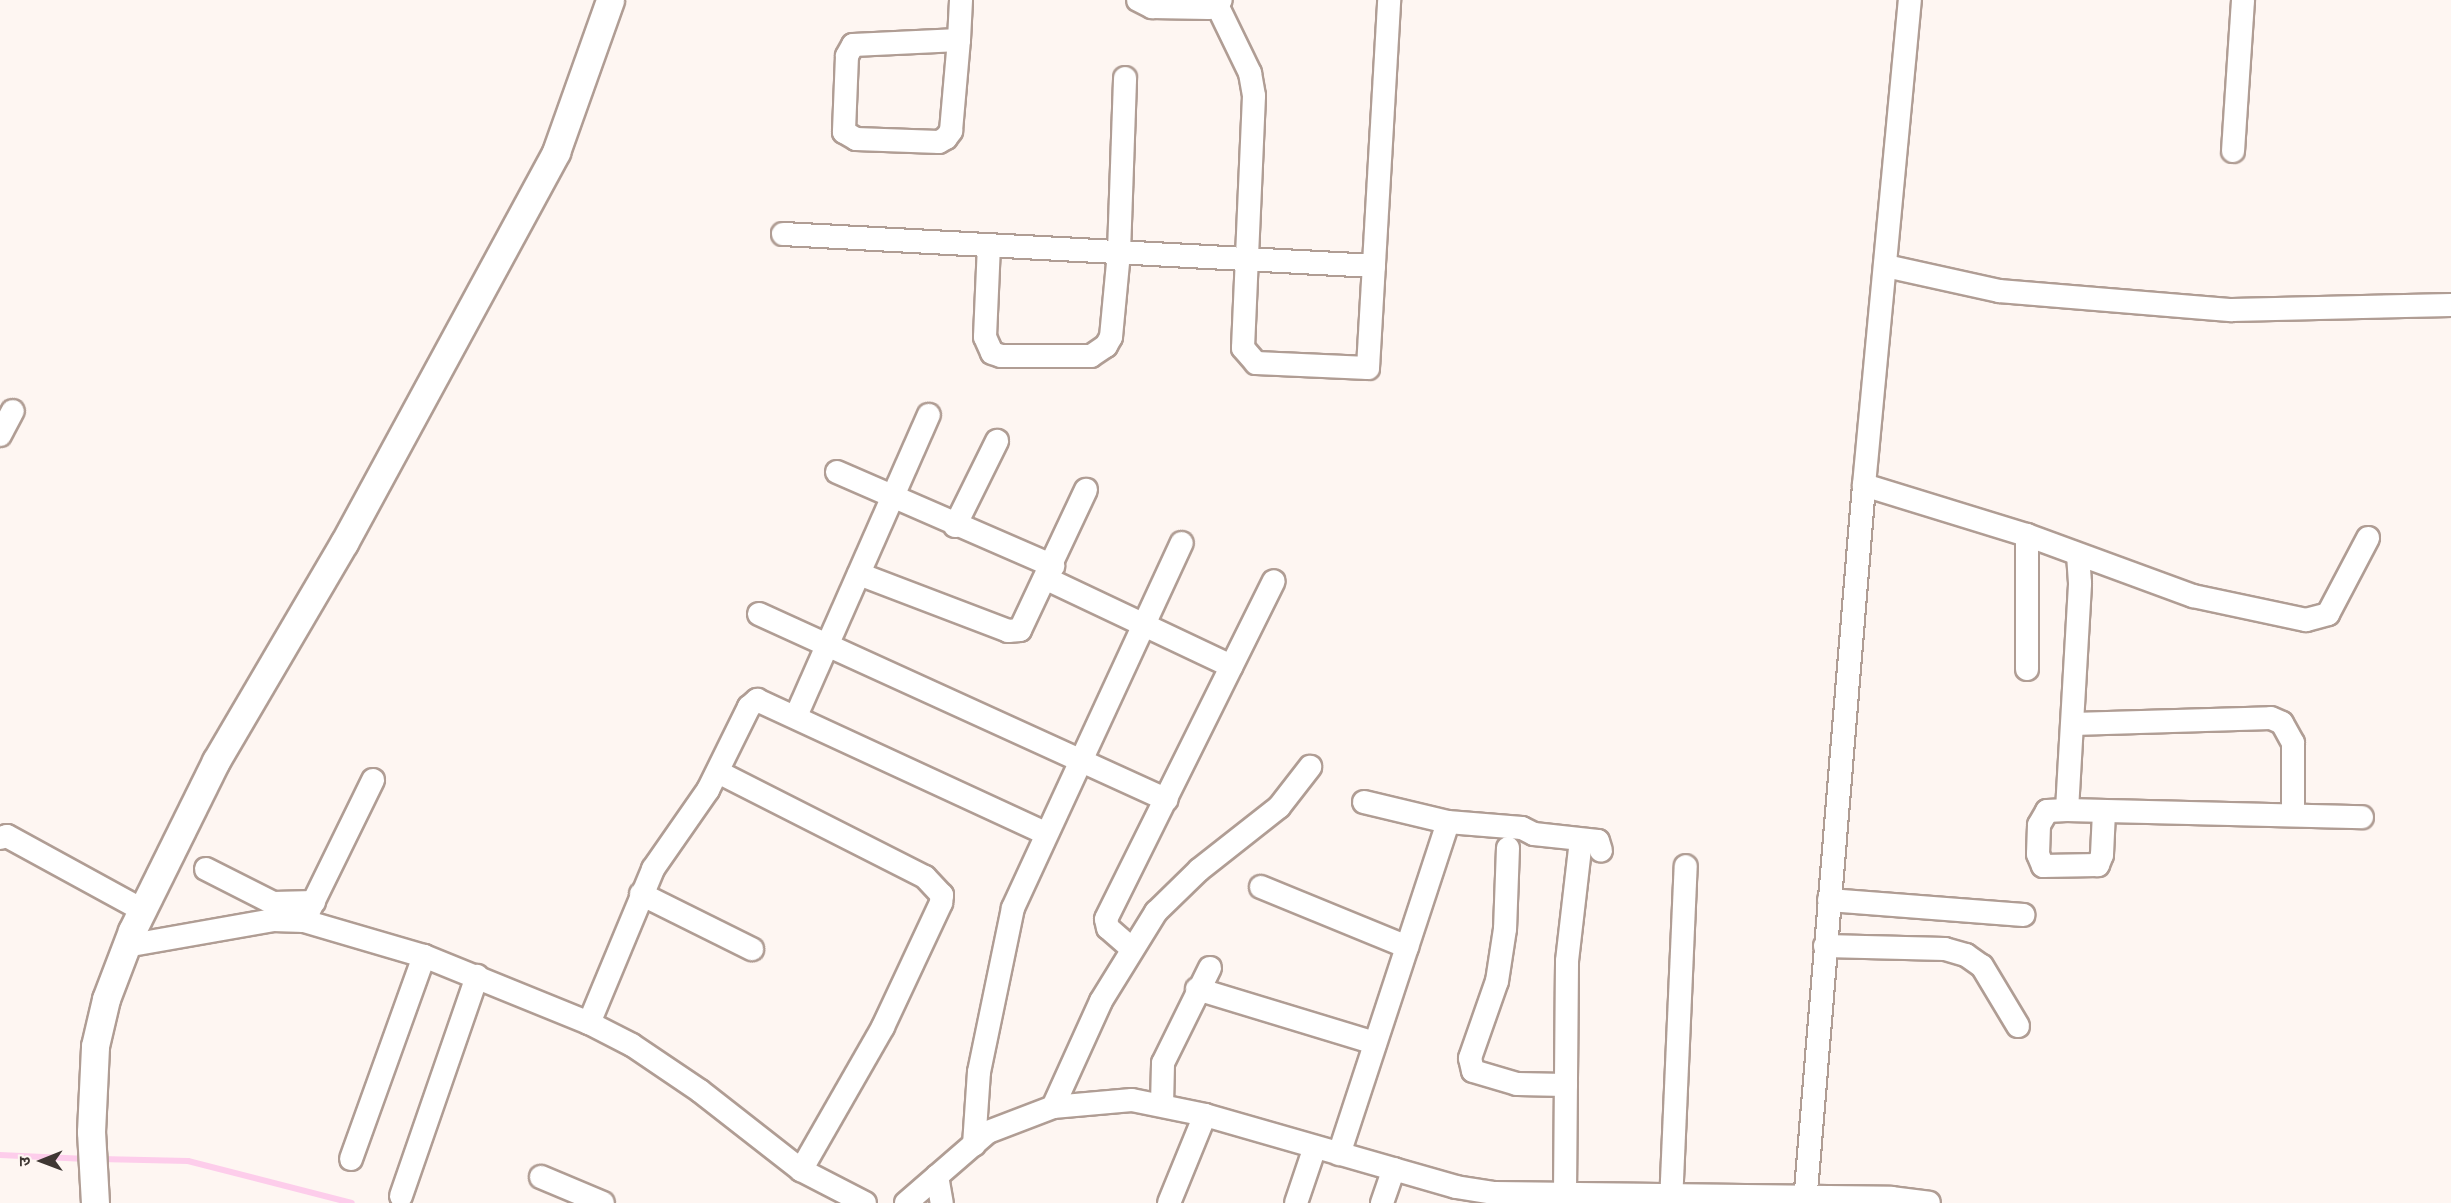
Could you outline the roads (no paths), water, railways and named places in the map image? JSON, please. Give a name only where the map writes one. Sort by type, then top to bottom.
[{"type":"main road","points":[[95,1203],[91,1132],[95,1046],[106,999],[126,946],[216,761],[345,543],[556,152],[610,0]]},
{"type":"street","points":[[959,40],[853,45],[847,56],[844,132],[856,139],[939,142],[946,138],[951,131],[959,40],[961,0]]},
{"type":"street","points":[[1138,0],[1152,7],[1219,3],[1253,84],[1244,348],[1256,363],[1368,368],[1389,0]]},
{"type":"street","points":[[1805,1200],[1864,485],[1910,0]]},
{"type":"street","points":[[2233,152],[2243,0]]},
{"type":"street","points":[[989,245],[985,337],[987,347],[1001,356],[1091,356],[1106,346],[1111,337],[1119,252],[1125,78]]},
{"type":"street","points":[[783,234],[1374,266]]},
{"type":"street","points":[[1886,266],[1999,291],[2232,310],[2451,305]]},
{"type":"street","points":[[0,435],[13,411]]},
{"type":"street","points":[[796,716],[929,415]]},
{"type":"street","points":[[955,526],[997,441]]},
{"type":"street","points":[[837,471],[1050,572],[1144,626],[1231,666]]},
{"type":"street","points":[[1864,485],[2026,535],[2193,596],[2306,620],[2328,614],[2368,538]]},
{"type":"street","points":[[859,574],[1015,632],[1024,626],[1086,490]]},
{"type":"street","points":[[2026,535],[2027,669]]},
{"type":"street","points":[[974,1145],[979,1072],[1013,908],[1182,543]]},
{"type":"street","points":[[2067,810],[2080,583],[2078,555]]},
{"type":"street","points":[[1131,948],[1108,928],[1106,919],[1274,581]]},
{"type":"street","points":[[759,614],[1167,800]]},
{"type":"street","points":[[589,1023],[653,869],[718,772],[753,702],[763,700],[1047,834]]},
{"type":"street","points":[[2073,724],[2271,718],[2283,723],[2293,743],[2293,814]]},
{"type":"street","points":[[1053,1107],[1075,1052],[1131,948],[1156,912],[1199,870],[1279,807],[1310,767]]},
{"type":"street","points":[[718,772],[925,877],[942,895],[941,903],[883,1027],[801,1170]]},
{"type":"street","points":[[309,912],[373,780]]},
{"type":"street","points":[[1364,802],[1448,822],[1522,828],[1534,834],[1598,842],[1590,850],[1567,961],[1565,1193]]},
{"type":"street","points":[[2104,812],[2102,855],[2098,865],[2043,866],[2038,854],[2042,815],[2067,810],[2362,817]]},
{"type":"street","points":[[1339,1154],[1448,822]]},
{"type":"street","points":[[2,835],[142,910]]},
{"type":"street","points":[[1508,848],[1505,929],[1497,981],[1470,1058],[1473,1071],[1517,1084],[1566,1085]]},
{"type":"street","points":[[1671,1200],[1686,866]]},
{"type":"street","points":[[206,868],[273,903],[309,912],[477,976],[589,1023],[632,1045],[700,1091],[801,1170],[865,1203]]},
{"type":"street","points":[[1261,887],[1407,947]]},
{"type":"street","points":[[641,894],[752,949]]},
{"type":"street","points":[[1829,900],[2024,915]]},
{"type":"street","points":[[126,946],[309,912]]},
{"type":"street","points":[[1825,946],[1945,949],[1966,955],[1982,966],[2018,1026]]},
{"type":"street","points":[[351,1159],[424,956]]},
{"type":"street","points":[[1162,1105],[1163,1063],[1197,989],[1210,968]]},
{"type":"street","points":[[401,1196],[477,976]]},
{"type":"street","points":[[1197,989],[1375,1043]]},
{"type":"street","points":[[906,1203],[988,1132],[1053,1107],[1104,1101],[1162,1105],[1205,1115],[1456,1187],[1495,1193],[1565,1193],[1671,1200],[1914,1202]]},
{"type":"street","points":[[1169,1203],[1205,1115]]},
{"type":"street","points":[[1296,1203],[1315,1147]]},
{"type":"street","points":[[1383,1203],[1394,1169]]},
{"type":"street","points":[[937,1176],[942,1203]]},
{"type":"street","points":[[541,1177],[603,1203]]},
{"type":"waterway","points":[[0,1155],[87,1159]]},
{"type":"waterway","points":[[100,1159],[188,1161],[352,1203]]}]
